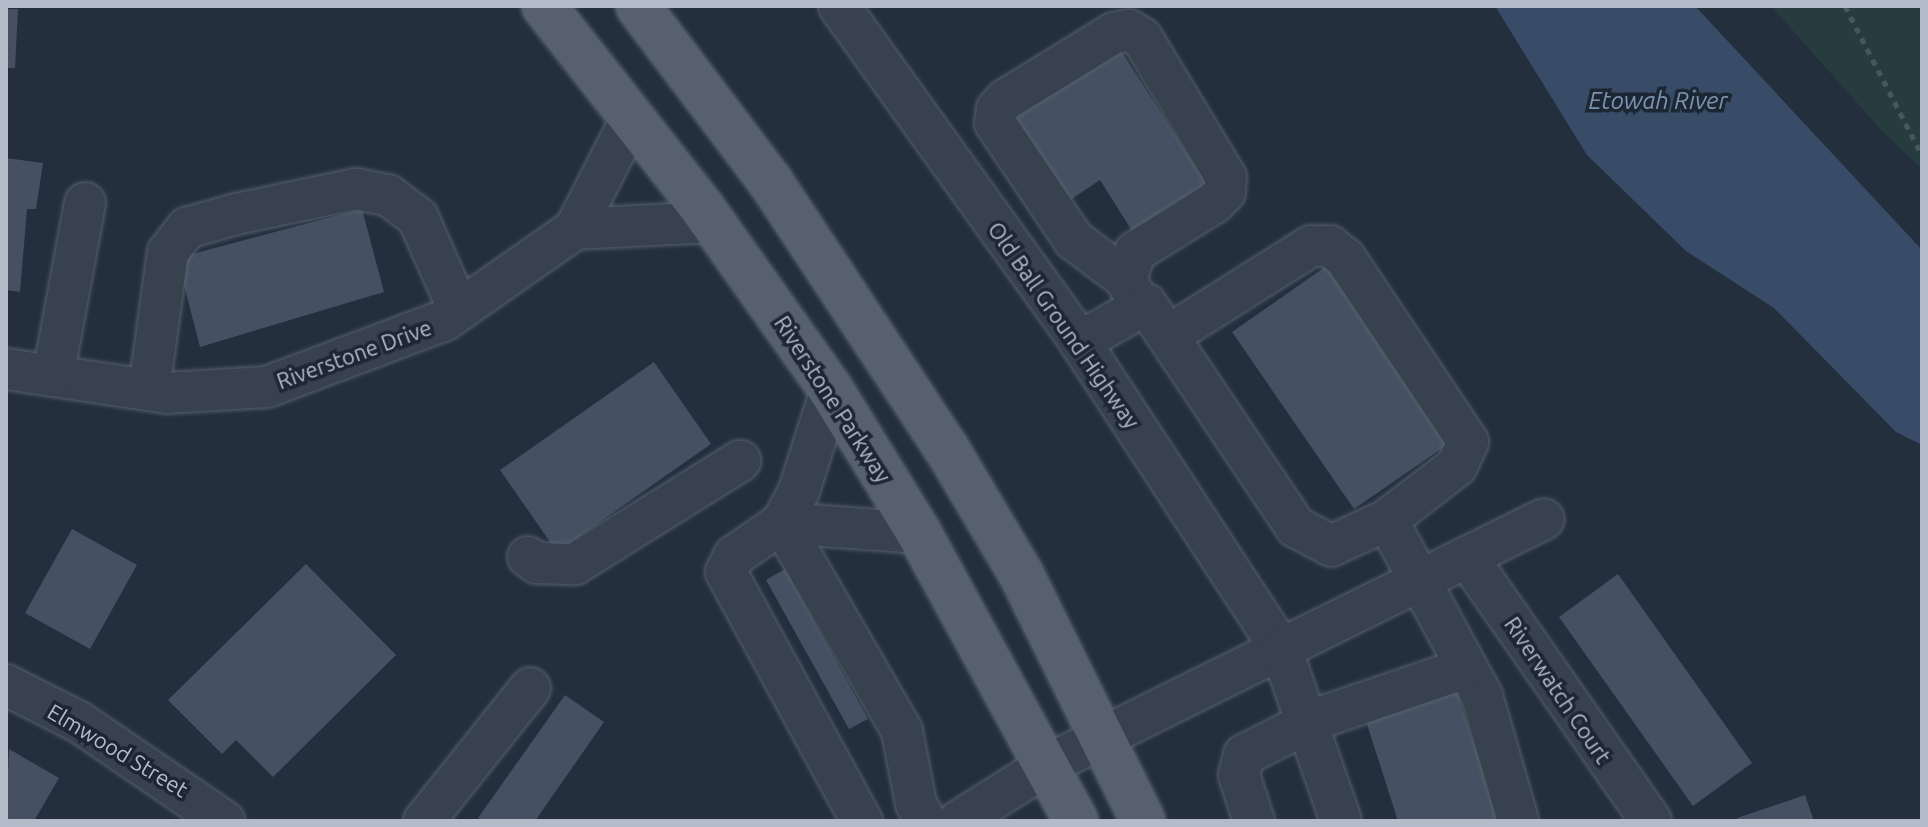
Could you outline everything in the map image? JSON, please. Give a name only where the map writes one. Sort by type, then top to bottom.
[{"type":"main road","name":"Riverstone Parkway","points":[[544,6],[713,222],[831,390],[919,533],[1049,764],[1076,821]]},
{"type":"main road","points":[[638,6],[861,313],[1021,574],[1143,821]]},
{"type":"street","name":"Old Ball Ground Highway","points":[[839,6],[1080,342],[1281,649],[1341,821]]},
{"type":"street","points":[[1080,342],[1132,292],[1135,252],[1214,203],[1225,192],[1226,177],[1142,38],[1129,30],[1114,33],[1005,100],[997,109],[995,123],[1074,240],[1132,292],[1146,304],[1171,334],[1296,527],[1312,540],[1331,546],[1387,520],[1457,466],[1468,442],[1345,258],[1330,246],[1311,246],[1171,334]]},
{"type":"street","name":"Riverstone Drive","points":[[6,369],[149,390],[267,387],[459,310],[575,229],[632,117]]},
{"type":"street","name":"Riverstone Drive","points":[[149,390],[168,252],[187,228],[236,214],[356,189],[388,195],[418,218],[459,310]]},
{"type":"street","points":[[53,376],[85,203]]},
{"type":"street","points":[[575,229],[713,222]]},
{"type":"street","points":[[831,390],[799,491],[782,523],[734,556],[726,572],[862,821]]},
{"type":"street","points":[[528,557],[537,563],[575,564],[740,461]]},
{"type":"street","points":[[959,821],[1049,764],[1544,519]]},
{"type":"street","points":[[1387,520],[1423,579],[1463,669],[1482,696],[1518,821]]},
{"type":"street","points":[[782,523],[919,533]]},
{"type":"street","points":[[782,523],[902,731],[916,804],[926,821]]},
{"type":"street","name":"Riverwatch Court","points":[[1467,557],[1651,821]]},
{"type":"street","points":[[1254,821],[1239,775],[1244,755],[1306,723],[1463,669]]},
{"type":"street","name":"Elmwood Street","points":[[6,685],[79,722],[224,821]]},
{"type":"street","points":[[424,821],[530,688]]},
{"type":"path","points":[[1845,6],[1922,155]]},
{"type":"green space","points":[[1771,6],[1922,6],[1922,169],[1882,131]]},
{"type":"water","name":"Etowah River","points":[[1495,6],[1695,6],[1922,250],[1922,445],[1896,432],[1774,308],[1686,251],[1587,155]]},
{"type":"building","points":[[6,9],[18,9],[15,68],[6,68]]},
{"type":"building","points":[[1118,46],[1206,183],[1132,231],[1100,180],[1064,204],[1008,118]]},
{"type":"building","points":[[6,158],[43,163],[36,209],[27,209],[20,292],[6,290]]},
{"type":"building","points":[[362,209],[384,292],[200,347],[177,258]]},
{"type":"building","points":[[1332,262],[1454,440],[1354,509],[1232,332]]},
{"type":"building","points":[[654,362],[711,444],[557,552],[500,470]]},
{"type":"building","points":[[72,529],[137,565],[90,649],[25,613]]},
{"type":"building","points":[[306,564],[396,655],[273,777],[236,740],[222,754],[168,700]]},
{"type":"building","points":[[785,569],[868,719],[849,729],[766,580]]},
{"type":"building","points":[[1618,574],[1752,763],[1693,806],[1559,617]]},
{"type":"building","points":[[1456,688],[1499,821],[1398,821],[1365,718]]},
{"type":"building","points":[[565,695],[604,722],[535,821],[482,821],[478,818]]},
{"type":"building","points":[[9,749],[59,778],[34,821],[6,821]]},
{"type":"building","points":[[1805,795],[1814,821],[1738,821],[1737,818]]}]
